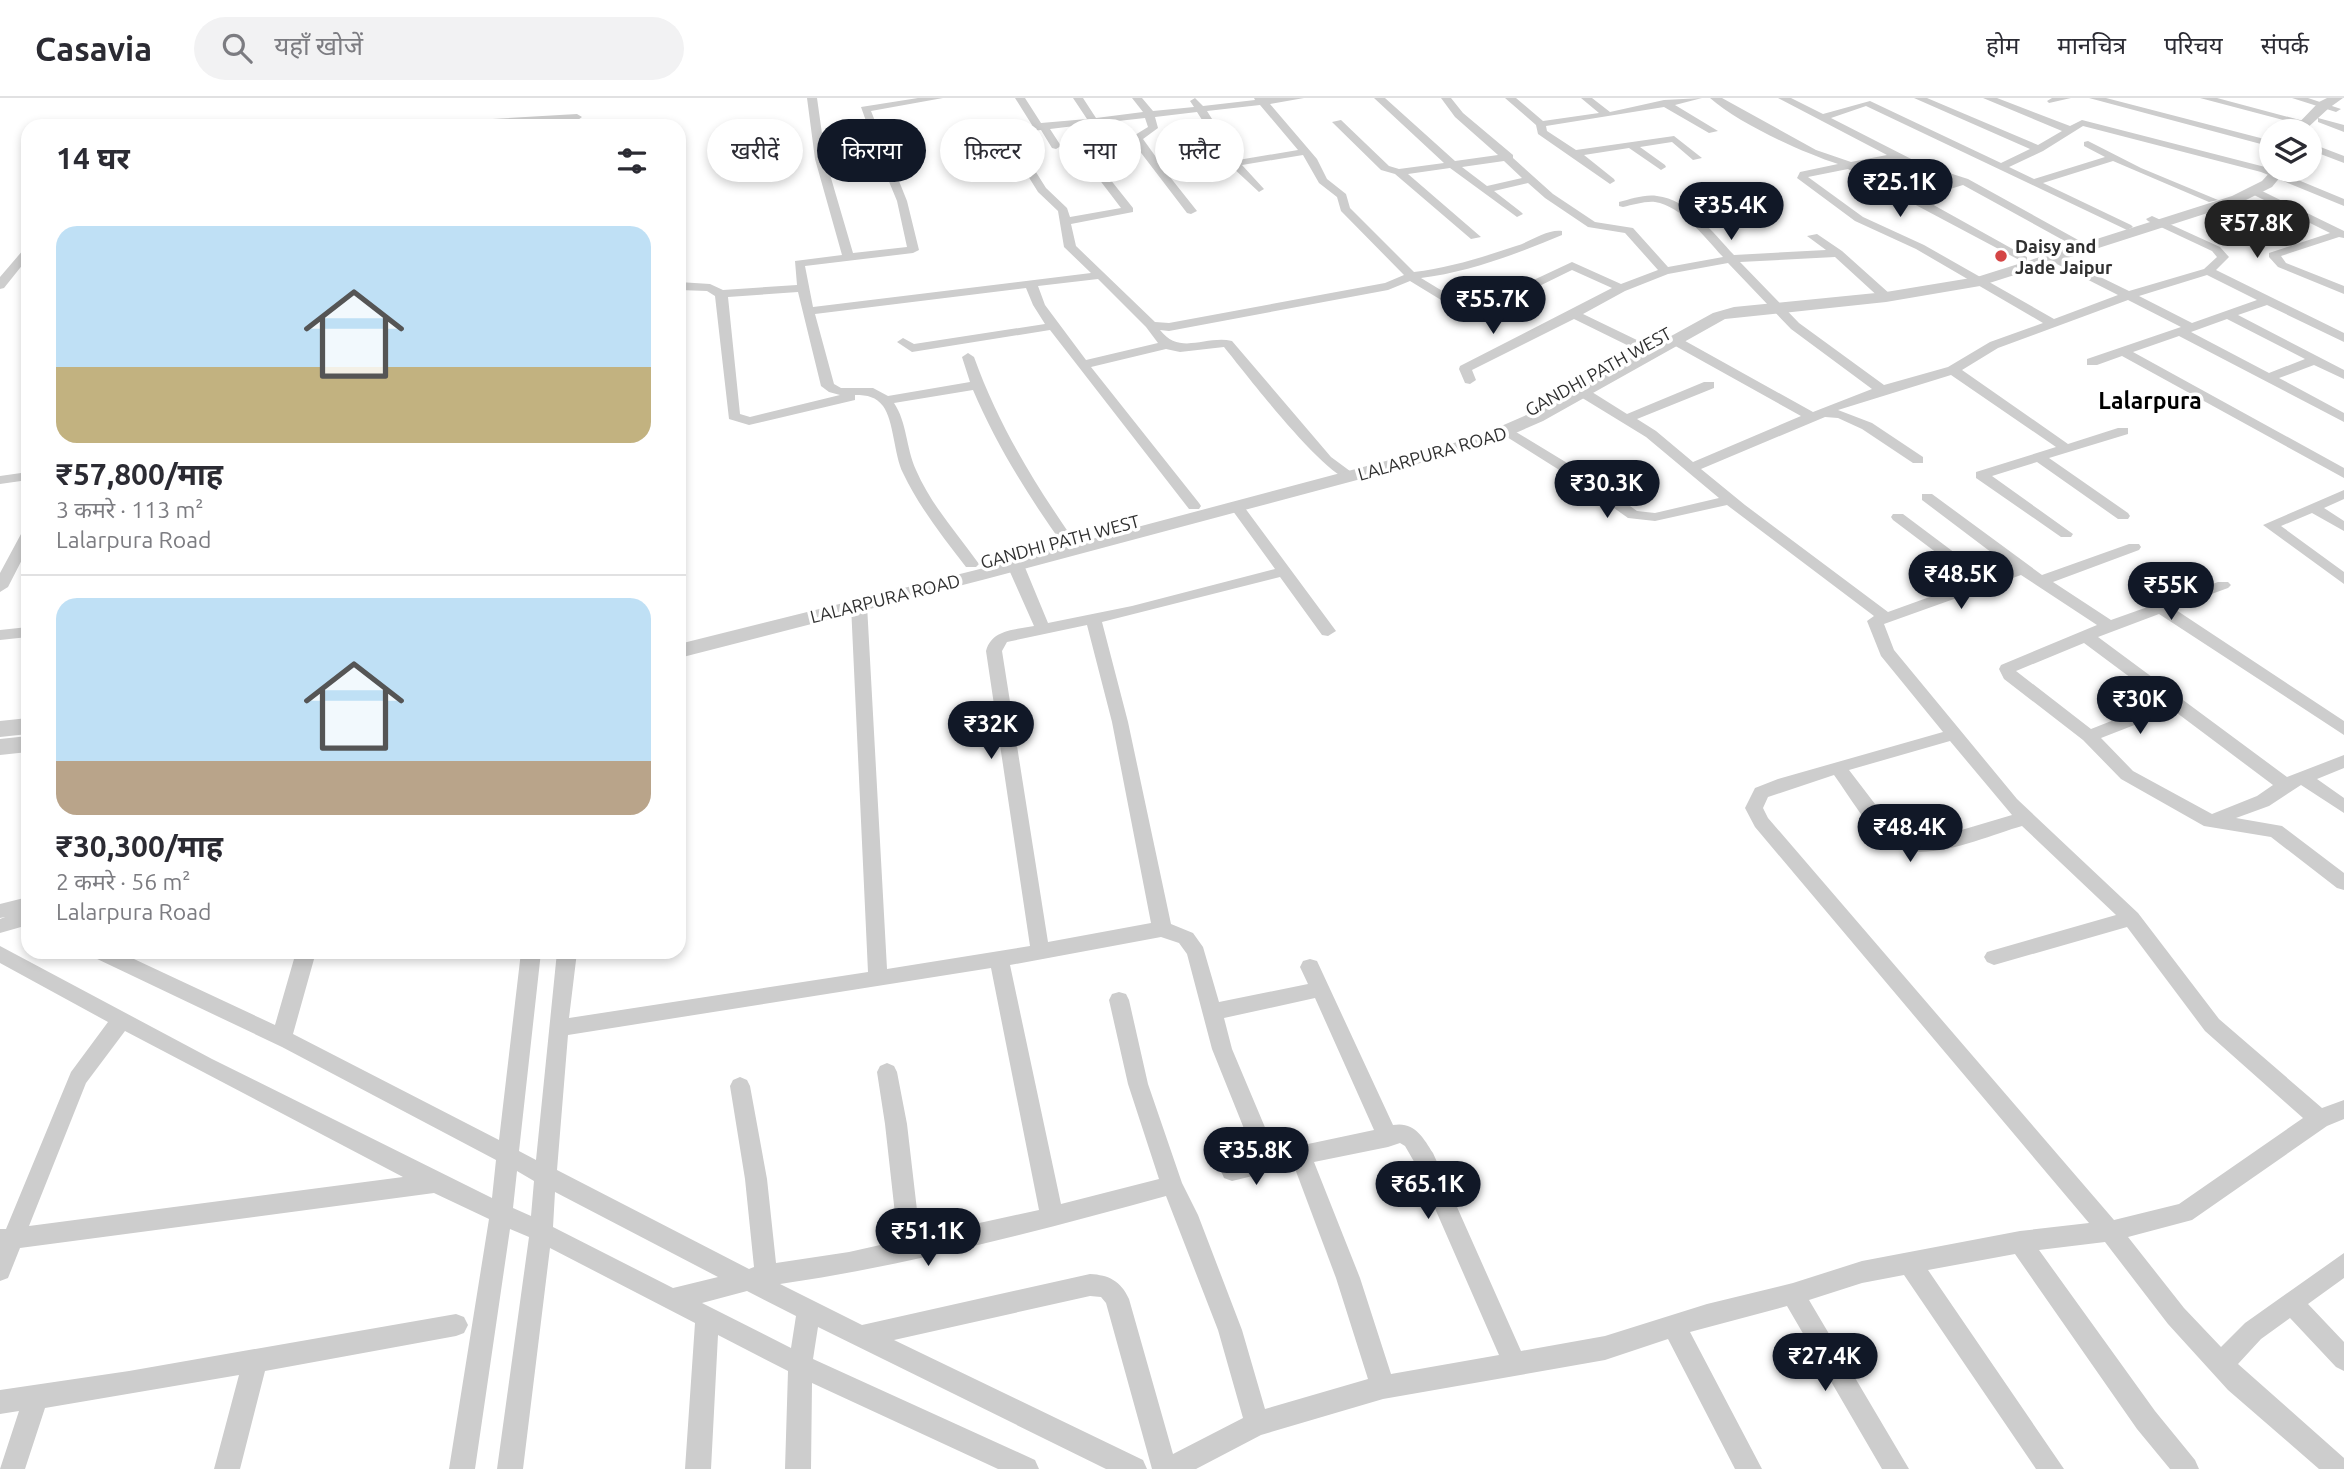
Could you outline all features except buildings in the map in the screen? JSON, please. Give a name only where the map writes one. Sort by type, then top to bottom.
[{"type":"street","points":[[812,98],[817,136]]},
{"type":"street","points":[[869,119],[865,108],[938,98]]},
{"type":"street","points":[[1020,98],[1035,119]]},
{"type":"street","points":[[1078,98],[1092,119]]},
{"type":"street","points":[[1138,98],[1149,113],[1153,128],[1137,141],[1155,165]]},
{"type":"street","points":[[1193,98],[1207,119]]},
{"type":"street","points":[[1101,119],[1299,98]]},
{"type":"street","points":[[1379,98],[1453,165],[1487,188],[1517,214]]},
{"type":"street","points":[[1446,98],[1459,115],[1509,157],[1549,196],[1592,225],[1629,230],[1665,271]]},
{"type":"street","points":[[1510,98],[1541,124],[1542,131],[1610,181]]},
{"type":"street","points":[[1586,98],[1608,115]]},
{"type":"street","points":[[1656,98],[1713,131]]},
{"type":"street","points":[[1541,124],[1608,115],[1697,98]]},
{"type":"street","points":[[1715,98],[1812,152],[1847,164],[2024,259]]},
{"type":"street","points":[[1783,98],[1917,166],[1964,181],[2080,246],[2256,192],[2263,182]]},
{"type":"street","points":[[1919,98],[2039,149]]},
{"type":"street","points":[[1988,98],[2070,130]]},
{"type":"street","points":[[2052,102],[2066,98]]},
{"type":"street","points":[[2094,98],[2259,141]]},
{"type":"street","points":[[2205,98],[2273,119]]},
{"type":"street","points":[[2297,98],[2335,104]]},
{"type":"street","points":[[1261,100],[1314,161],[1323,181],[1342,196],[1345,209],[1412,276],[1440,297],[1474,313],[1572,266]]},
{"type":"street","points":[[1821,118],[1867,103],[2127,227]]},
{"type":"street","points":[[2317,119],[2335,104]]},
{"type":"street","points":[[2335,104],[2322,120],[2344,129]]},
{"type":"street","points":[[543,119],[577,117],[575,119]]},
{"type":"street","points":[[1337,122],[1385,168],[1399,172],[1509,157]]},
{"type":"street","points":[[2001,167],[2039,149],[2082,123],[2259,166]]},
{"type":"street","points":[[1045,132],[1056,146]]},
{"type":"street","points":[[1575,153],[1674,139],[1697,158]]},
{"type":"street","points":[[2088,144],[2112,158],[2213,200]]},
{"type":"street","points":[[1631,145],[1661,167]]},
{"type":"street","points":[[2322,151],[2344,160]]},
{"type":"street","points":[[1244,163],[1305,152]]},
{"type":"street","points":[[1896,156],[1804,174],[1802,178],[1859,219],[1920,247],[2054,324]]},
{"type":"street","points":[[2034,182],[2112,158]]},
{"type":"street","points":[[1399,172],[1475,237]]},
{"type":"street","points":[[1244,173],[1259,188]]},
{"type":"street","points":[[1487,188],[1531,178]]},
{"type":"street","points":[[2157,221],[2213,200],[2259,178]]},
{"type":"street","points":[[1911,198],[1964,181]]},
{"type":"street","points":[[827,182],[849,259]]},
{"type":"street","points":[[894,182],[902,201],[913,250],[799,263],[803,288],[828,386],[843,393],[871,392],[880,395],[892,409],[904,460],[936,516],[971,564]]},
{"type":"street","points":[[1037,182],[1063,211],[1070,247],[1151,325],[1166,345]]},
{"type":"street","points":[[1066,222],[1129,209],[1107,182]]},
{"type":"street","points":[[1168,182],[1191,211]]},
{"type":"street","points":[[2299,182],[2344,204]]},
{"type":"street","points":[[2256,192],[2342,234]]},
{"type":"street","points":[[1623,204],[1662,200],[1684,215],[1731,259],[1795,326],[1882,390]]},
{"type":"street","points":[[1691,468],[1815,414],[1882,390],[1953,370],[1994,345],[2127,296],[2208,271],[2223,257],[2216,249],[2157,221]]},
{"type":"street","name":"GANDHI PATH WEST","points":[[686,635],[971,564],[1012,560],[1066,539],[1194,506],[1343,473],[1507,421],[1576,389],[1637,345],[1720,305],[1774,304],[1883,294],[1975,278],[2024,259],[2080,246],[2127,227],[2157,221]]},
{"type":"street","points":[[1151,325],[1169,327],[1310,298],[1388,286],[1412,276],[1443,272],[1522,248],[1558,233]]},
{"type":"street","points":[[2342,234],[2273,255],[2282,265],[2344,290]]},
{"type":"street","points":[[1813,236],[1838,253],[1883,294]]},
{"type":"street","points":[[1469,380],[1465,369],[1621,288],[1665,271],[1731,259],[1838,253]]},
{"type":"street","points":[[1975,278],[2048,255],[2127,296],[2267,378],[2344,418]]},
{"type":"street","points":[[1555,258],[1621,288]]},
{"type":"street","points":[[0,285],[21,260]]},
{"type":"street","points":[[0,266],[12,262],[17,265]]},
{"type":"street","points":[[2208,271],[2344,338]]},
{"type":"street","points":[[808,311],[1101,275]]},
{"type":"street","points":[[1031,285],[1039,305],[1053,326],[1086,364],[1194,506]]},
{"type":"street","points":[[686,286],[710,288],[720,294],[803,288]]},
{"type":"street","points":[[720,294],[724,306],[723,329],[730,363],[734,416],[749,421],[871,392]]},
{"type":"street","points":[[2092,362],[2266,301]]},
{"type":"street","name":"LALARPURA ROAD","points":[[686,649],[859,605],[1012,560],[1237,507],[1343,473],[1506,432],[1576,389],[1719,316],[1774,304]]},
{"type":"street","points":[[1574,314],[1637,345]]},
{"type":"street","points":[[2227,314],[2344,375]]},
{"type":"street","points":[[903,342],[912,348],[1053,326]]},
{"type":"street","points":[[1674,340],[1815,414],[1846,416],[1918,460]]},
{"type":"street","points":[[1086,364],[1166,345],[1184,348],[1221,342],[1228,344],[1343,473]]},
{"type":"street","points":[[2122,351],[2344,474]]},
{"type":"street","points":[[968,357],[977,385],[1032,491],[1066,539]]},
{"type":"street","points":[[2267,378],[2315,360]]},
{"type":"street","points":[[1953,370],[2064,447]]},
{"type":"street","points":[[884,401],[977,385]]},
{"type":"street","points":[[1626,419],[1709,385]]},
{"type":"street","points":[[1576,389],[1651,434],[1730,500],[1886,618]]},
{"type":"street","points":[[2066,534],[1981,475],[2064,447],[2123,431]]},
{"type":"street","points":[[1506,432],[1577,475],[1633,515],[1655,517],[1730,500]]},
{"type":"street","points":[[2037,456],[2123,516]]},
{"type":"street","points":[[0,480],[21,477]]},
{"type":"street","points":[[2344,494],[2270,525],[2344,579]]},
{"type":"street","points":[[1927,497],[2022,569],[2109,626]]},
{"type":"street","points":[[1237,507],[1328,631]]},
{"type":"street","points":[[2314,508],[2344,527]]},
{"type":"street","points":[[1898,517],[1986,583]]},
{"type":"street","points":[[2040,581],[2134,548]]},
{"type":"street","points":[[0,587],[21,556]]},
{"type":"street","points":[[1012,560],[1043,629]]},
{"type":"street","points":[[2022,569],[1875,621],[1887,652],[2026,818],[2130,918],[2212,1025],[2319,1119]]},
{"type":"street","points":[[1040,951],[994,651],[996,643],[1002,638],[1094,620],[1284,571]]},
{"type":"street","points":[[2222,585],[2109,626],[2007,669],[2010,675],[2054,711],[2089,736],[2127,775],[2210,821],[2276,831],[2344,883]]},
{"type":"street","points":[[859,605],[878,979]]},
{"type":"street","points":[[2160,607],[2344,729]]},
{"type":"street","points":[[1094,620],[1120,722],[1162,929]]},
{"type":"street","points":[[0,635],[21,633]]},
{"type":"street","points":[[2086,636],[2285,785]]},
{"type":"street","points":[[2089,736],[2177,702]]},
{"type":"street","points":[[0,729],[21,727]]},
{"type":"street","points":[[1955,734],[1784,783],[1761,793],[1754,808],[1761,822],[2110,1231],[2176,1316],[2221,1364],[2338,1469]]},
{"type":"street","points":[[0,747],[21,745]]},
{"type":"street","points":[[2210,821],[2263,801],[2285,785],[2344,761]]},
{"type":"street","points":[[1838,768],[1890,833],[1905,844],[1934,844],[2026,818]]},
{"type":"street","points":[[2305,779],[2344,807]]},
{"type":"street","points":[[1994,957],[2130,918]]},
{"type":"street","points":[[558,1028],[785,991],[878,979],[1162,929],[1186,937],[1196,952],[1222,1049],[1269,1162]]},
{"type":"street","points":[[0,954],[121,1021],[435,1183],[541,1232],[800,1365],[1026,1469]]},
{"type":"street","points":[[115,959],[282,1038],[545,1176],[758,1277],[863,1336],[1009,1410],[1134,1469]]},
{"type":"street","points":[[282,1038],[304,959]]},
{"type":"street","points":[[462,1469],[501,1214],[530,959]]},
{"type":"street","points":[[510,1469],[541,1232],[566,959]]},
{"type":"street","points":[[999,959],[1052,1217]]},
{"type":"street","points":[[1310,968],[1388,1138]]},
{"type":"street","points":[[1213,1012],[1321,989]]},
{"type":"street","points":[[1119,1000],[1138,1084],[1172,1185],[1187,1215],[1230,1330],[1256,1424]]},
{"type":"street","points":[[0,1270],[6,1239],[78,1078],[121,1021]]},
{"type":"street","points":[[887,1072],[897,1124],[910,1249]]},
{"type":"street","points":[[740,1086],[756,1179],[758,1277]]},
{"type":"street","points":[[863,1336],[1090,1285],[1105,1285],[1117,1300],[1168,1469],[1256,1424],[1383,1387],[1605,1348],[1862,1272],[2020,1242],[2110,1231],[2183,1213],[2319,1119],[2344,1109]]},
{"type":"street","points":[[1232,1171],[1401,1133],[1413,1139],[1425,1160],[1515,1364]]},
{"type":"street","points":[[1301,1155],[1348,1278],[1383,1387]]},
{"type":"street","points":[[6,1239],[435,1183]]},
{"type":"street","points":[[670,1300],[758,1277],[849,1263],[1052,1217],[1172,1185]]},
{"type":"street","points":[[2020,1242],[2146,1420],[2186,1469]]},
{"type":"street","points":[[1910,1264],[2051,1469]]},
{"type":"street","points":[[2221,1364],[2253,1331],[2344,1264]]},
{"type":"street","points":[[1793,1294],[1896,1469]]},
{"type":"street","points":[[2292,1304],[2344,1359]]},
{"type":"street","points":[[798,1469],[800,1365],[809,1308]]},
{"type":"street","points":[[698,1469],[707,1319]]},
{"type":"street","points":[[0,1402],[255,1362],[456,1325]]},
{"type":"street","points":[[1674,1326],[1749,1469]]},
{"type":"street","points":[[227,1469],[255,1362]]},
{"type":"street","points":[[12,1469],[36,1397]]},
{"type":"place","name":"Daisy and Jade Jaipur","points":[[2001,256]]},
{"type":"district","name":"Lalarpura","points":[[2150,400]]}]
